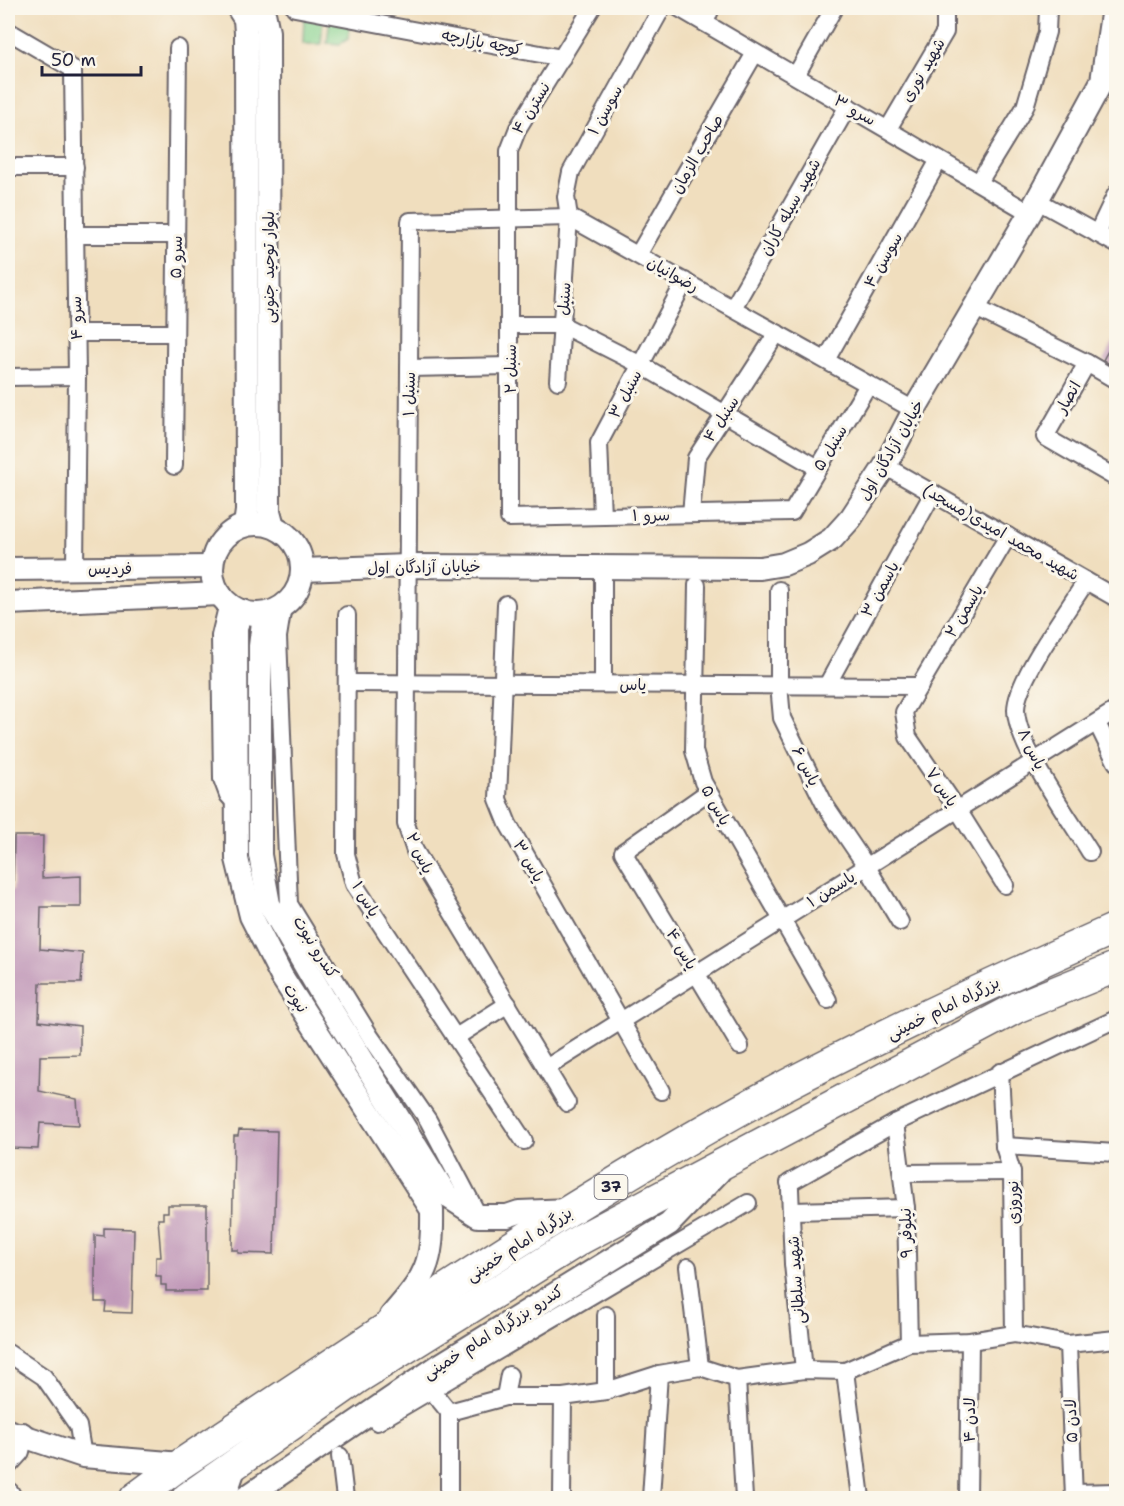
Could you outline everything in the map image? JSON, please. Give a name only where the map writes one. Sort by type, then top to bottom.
[{"type":"highway","name":"بزرگراه امام خمینی","points":[[135,1498],[181,1464],[370,1339],[571,1210],[788,1084],[1004,978],[1116,928]]},
{"type":"highway","points":[[1061,953],[1047,963],[1041,975],[1050,987],[1069,987]]},
{"type":"highway","name":"بزرگراه امام خمینی","points":[[187,1498],[358,1378],[581,1239],[1018,1007],[1116,967]]},
{"type":"highway","points":[[1004,978],[1021,975],[1032,986],[1031,997],[1018,1007]]},
{"type":"main road","name":"بلوار توحید جنوبی","points":[[245,525],[247,511],[247,8]]},
{"type":"main road","name":"بلوار توحید جنوبی","points":[[247,8],[268,32],[269,511],[273,526]]},
{"type":"main road","name":"خیابان آزادگان اول","points":[[303,570],[407,566],[760,568],[784,564],[808,554],[832,539],[851,518],[885,466],[914,410],[1033,206],[1102,81],[1113,8]]},
{"type":"main road","points":[[8,603],[247,606],[297,590],[303,570],[301,556],[295,543],[273,526],[259,523],[245,525],[222,541],[215,553],[212,567],[214,582],[247,606]]},
{"type":"main road","name":"فردیس","points":[[8,568],[212,567]]},
{"type":"main road","name":"نبوت","points":[[247,606],[236,627],[237,858],[251,916],[282,977],[432,1210],[432,1246],[420,1283],[370,1339]]},
{"type":"main road","name":"نبوت","points":[[247,606],[260,646],[260,855],[269,904],[324,999],[447,1196],[478,1216],[507,1216],[519,1212],[571,1210]]},
{"type":"main road","name":"کندرو بزرگراه امام خمینی","points":[[245,1498],[274,1476],[440,1365],[669,1224],[733,1158]]},
{"type":"main road","points":[[8,1462],[18,1451],[15,1432],[83,1456],[181,1464]]},
{"type":"main road","points":[[224,1498],[236,1463]]},
{"type":"main road","points":[[8,1494],[10,1498]]},
{"type":"street","name":"کوچه بازارچه","points":[[295,8],[562,58]]},
{"type":"street","name":"نسترن ۴","points":[[510,220],[508,163],[512,139],[592,8]]},
{"type":"street","name":"سوسن ۱","points":[[569,217],[566,197],[571,172],[662,8]]},
{"type":"street","name":"سرو ۳","points":[[679,8],[708,15],[755,53],[979,182],[1116,244]]},
{"type":"street","points":[[796,75],[834,8]]},
{"type":"street","name":"شهید نوری","points":[[888,129],[945,32],[945,8]]},
{"type":"street","points":[[979,182],[1025,107],[1047,32],[1048,8]]},
{"type":"street","name":"سرو ۴","points":[[8,31],[73,69],[77,376],[75,568]]},
{"type":"street","name":"سرو ۵","points":[[174,466],[178,48]]},
{"type":"street","name":"صاحب الزمان","points":[[638,255],[755,53]]},
{"type":"street","name":"شهید سیله کاران","points":[[733,308],[848,106]]},
{"type":"street","name":"سوسن ۴","points":[[826,360],[939,160]]},
{"type":"street","points":[[8,167],[75,167]]},
{"type":"street","points":[[1097,234],[1116,194]]},
{"type":"street","points":[[510,220],[569,217]]},
{"type":"street","name":"رضوانیان","points":[[569,217],[914,410]]},
{"type":"street","name":"سنبل","points":[[558,381],[569,217]]},
{"type":"street","name":"سنبل ۱","points":[[407,566],[410,221],[510,220]]},
{"type":"street","name":"سنبل ۲","points":[[509,518],[510,220]]},
{"type":"street","points":[[75,236],[176,235]]},
{"type":"street","name":"سنبل ۳","points":[[602,516],[599,443],[685,281]]},
{"type":"street","name":"انصار","points":[[974,307],[1087,363],[1045,437],[1116,478]]},
{"type":"street","points":[[510,325],[562,325],[640,365],[818,468]]},
{"type":"street","points":[[76,333],[175,333]]},
{"type":"street","name":"سنبل ۴","points":[[691,514],[696,458],[777,333]]},
{"type":"street","points":[[1087,363],[1116,380]]},
{"type":"street","points":[[409,368],[510,366]]},
{"type":"street","points":[[8,377],[77,376]]},
{"type":"street","name":"سنبل ۵","points":[[792,512],[868,385]]},
{"type":"street","name":"(مسجد)شهید محمد امیدی","points":[[885,466],[1116,598]]},
{"type":"street","name":"یاسمن ۳","points":[[827,685],[933,493]]},
{"type":"street","name":"سرو ۱","points":[[509,518],[792,512]]},
{"type":"street","name":"یاسمن ۲","points":[[920,686],[1008,536]]},
{"type":"street","name":"یاس ۲","points":[[407,566],[406,824],[415,851],[567,1103]]},
{"type":"street","points":[[603,567],[603,684]]},
{"type":"street","name":"یاس ۸","points":[[1086,580],[1022,684],[1016,709],[1021,733],[1090,852]]},
{"type":"street","name":"یاس ۵","points":[[697,585],[694,751],[708,792],[828,1000]]},
{"type":"street","name":"یاس ۶","points":[[779,590],[778,685],[782,718],[825,805],[867,867],[900,922]]},
{"type":"street","name":"یاس ۳","points":[[506,604],[505,684],[498,800],[508,824],[661,1091]]},
{"type":"street","name":"یاس ۱","points":[[347,615],[346,854],[354,884],[524,1141]]},
{"type":"street","name":"یاس","points":[[347,683],[920,686]]},
{"type":"street","name":"یاس ۷","points":[[920,686],[904,712],[908,737],[958,810],[1005,885]]},
{"type":"street","name":"یاسمن ۱","points":[[546,1068],[1116,710]]},
{"type":"street","points":[[1097,723],[1116,762]]},
{"type":"street","name":"یاس ۴","points":[[708,792],[623,852],[740,1046]]},
{"type":"street","points":[[456,1037],[508,1004]]},
{"type":"street","points":[[895,1123],[1116,1019]]},
{"type":"street","name":"نوروزی","points":[[1000,1072],[1004,1146],[1012,1172],[1014,1334]]},
{"type":"street","name":"نیلوفر ۹","points":[[895,1123],[906,1208],[909,1343]]},
{"type":"street","name":"شهید سلطانی","points":[[804,1370],[793,1264],[793,1211],[789,1186],[895,1123]]},
{"type":"street","points":[[1004,1146],[1116,1153]]},
{"type":"street","points":[[902,1173],[1012,1172]]},
{"type":"street","points":[[377,1422],[748,1203]]},
{"type":"street","points":[[793,1211],[906,1208]]},
{"type":"street","points":[[688,1267],[700,1367]]},
{"type":"street","points":[[606,1314],[606,1390]]},
{"type":"street","points":[[449,1412],[505,1397],[563,1397],[606,1390],[659,1374],[700,1367],[737,1379],[804,1370],[845,1371],[909,1343],[970,1341],[1014,1334],[1068,1344],[1116,1339]]},
{"type":"street","name":"لادن ۴","points":[[968,1498],[970,1341]]},
{"type":"street","name":"لادن ۵","points":[[1068,1344],[1074,1496]]},
{"type":"street","points":[[8,1353],[44,1377],[78,1426],[83,1456]]},
{"type":"street","points":[[845,1371],[861,1498]]},
{"type":"street","points":[[651,1498],[659,1374]]},
{"type":"street","points":[[505,1397],[509,1375]]},
{"type":"street","points":[[737,1379],[744,1498]]},
{"type":"street","points":[[432,1391],[449,1412],[449,1498]]},
{"type":"street","points":[[562,1498],[563,1397]]},
{"type":"street","points":[[340,1456],[345,1498]]},
{"type":"street","points":[[1074,1496],[1116,1492]]},
{"type":"green space","points":[[304,15],[323,18],[321,44],[303,44]]},
{"type":"green space","points":[[330,18],[350,22],[348,39],[340,44],[327,43]]},
{"type":"building","points":[[1116,336],[1116,368],[1103,360]]},
{"type":"building","points":[[14,836],[43,836],[42,878],[81,876],[81,907],[41,907],[40,949],[83,953],[81,983],[40,983],[39,1021],[80,1026],[80,1055],[40,1056],[39,1091],[77,1099],[79,1125],[40,1123],[38,1149],[8,1148],[8,890],[13,890]]},
{"type":"building","points":[[239,1130],[277,1131],[274,1254],[238,1253],[238,1250],[232,1250],[234,1136],[238,1136]]},
{"type":"building","points":[[168,1205],[207,1205],[207,1291],[166,1291],[166,1285],[161,1285],[161,1276],[156,1276],[156,1257],[161,1257],[158,1219],[163,1219],[163,1212],[168,1212]]},
{"type":"building","points":[[104,1228],[134,1229],[132,1313],[105,1312],[106,1302],[95,1302],[95,1235],[104,1236]]}]
